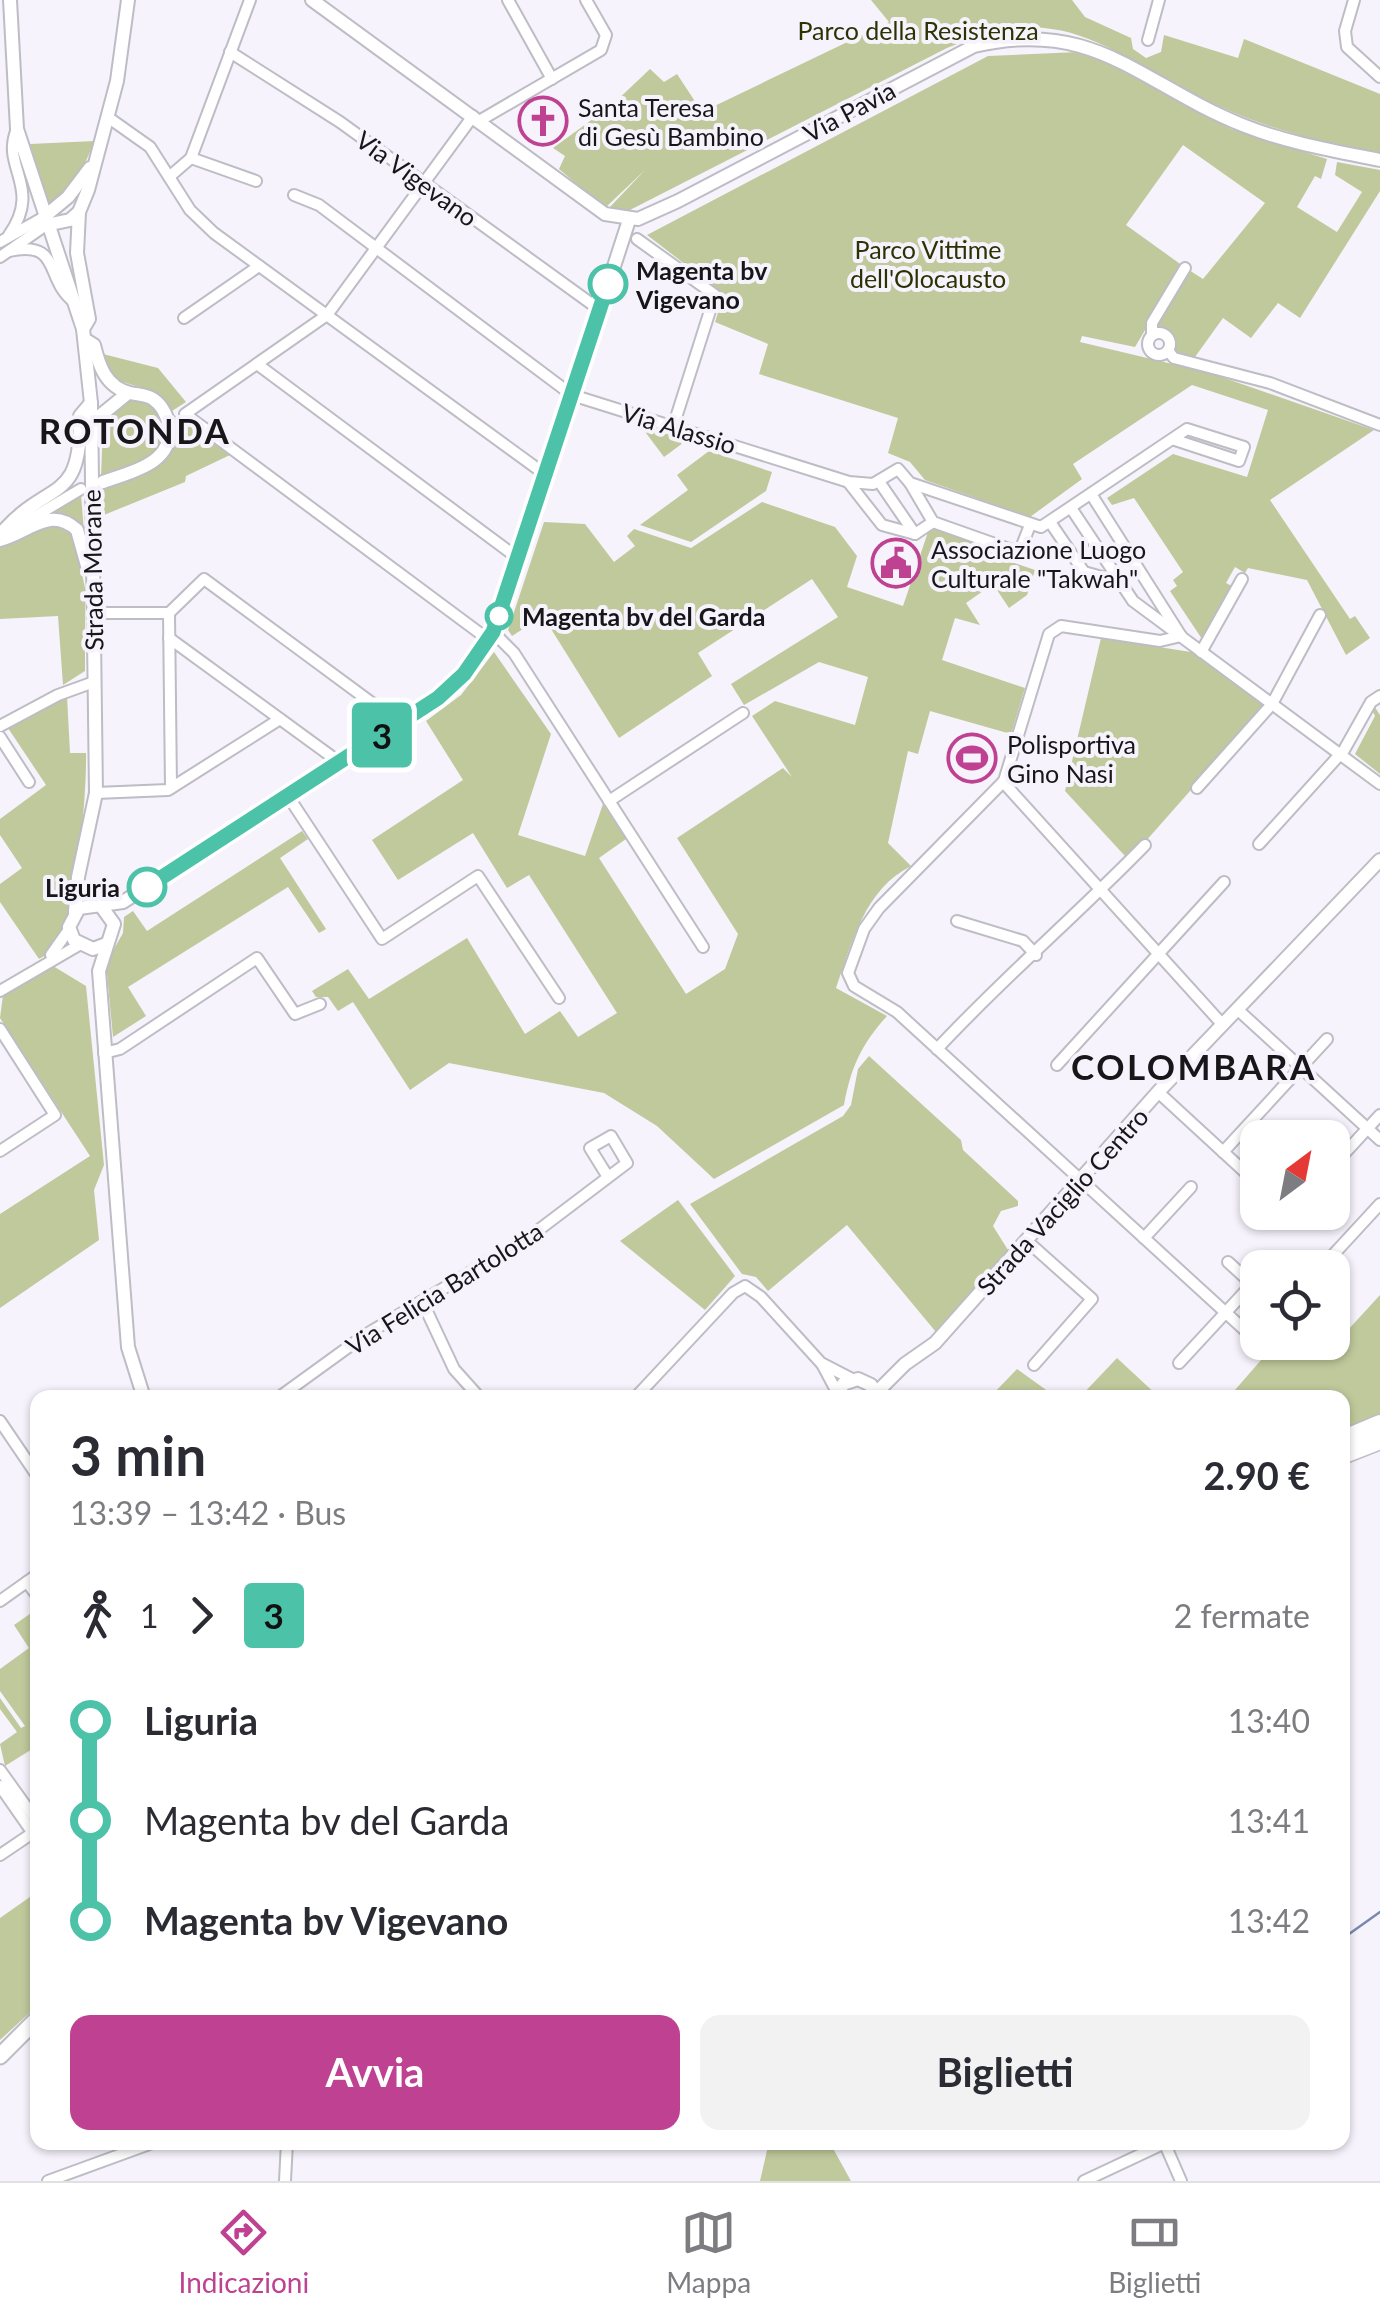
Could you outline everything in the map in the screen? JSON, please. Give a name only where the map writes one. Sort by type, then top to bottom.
[{"type":"highway","points":[[1350,1437],[1380,1424]]},
{"type":"highway","points":[[1350,1452],[1380,1440]]},
{"type":"main road","points":[[0,2056],[30,2026]]},
{"type":"street","name":"Strada Morane","points":[[10,0],[17,129],[84,335],[91,403],[96,793],[75,912]]},
{"type":"street","points":[[102,482],[150,464],[166,448],[170,431],[162,408],[144,395],[128,393],[100,369],[94,345],[84,335],[90,318],[76,253],[79,212],[108,118],[128,0]]},
{"type":"street","points":[[169,177],[191,158],[250,0]]},
{"type":"street","points":[[508,0],[552,78]]},
{"type":"street","points":[[586,0],[606,35],[604,46],[476,119],[326,315],[185,414],[514,653],[703,947]]},
{"type":"street","points":[[1148,40],[1159,0]]},
{"type":"street","points":[[1354,0],[1344,31],[1346,47],[1380,77]]},
{"type":"street","points":[[47,960],[70,928],[75,912],[123,902],[452,686],[491,636],[520,559],[628,220],[605,214],[321,2]]},
{"type":"street","name":"Via Pavia","points":[[628,220],[678,201],[974,46],[1020,38],[1080,43],[1246,127],[1380,160]]},
{"type":"street","name":"Via Vigevano","points":[[230,52],[340,122],[600,310]]},
{"type":"street","points":[[108,118],[150,147],[196,218],[546,474]]},
{"type":"street","points":[[5,246],[22,217],[25,196],[11,142],[17,129]]},
{"type":"street","points":[[5,246],[46,221],[97,158]]},
{"type":"street","points":[[191,158],[256,181]]},
{"type":"street","name":"Via Alassio","points":[[294,195],[319,205],[377,246],[572,395],[849,482],[880,482],[898,469],[910,483],[1030,525],[1041,527],[1050,522]]},
{"type":"street","points":[[612,272],[620,269],[631,238],[641,226],[672,210],[678,201]]},
{"type":"street","points":[[46,221],[62,224],[79,212]]},
{"type":"street","points":[[637,240],[715,295],[673,426]]},
{"type":"street","points":[[5,246],[33,249],[48,256],[64,294],[74,300]]},
{"type":"street","points":[[184,318],[259,266]]},
{"type":"street","points":[[1168,351],[1162,355],[1150,352],[1152,324],[1185,268]]},
{"type":"street","points":[[1152,335],[1158,332],[1169,338],[1168,351],[1174,358],[1270,383],[1380,426]]},
{"type":"street","points":[[257,364],[520,559]]},
{"type":"street","points":[[90,446],[101,415],[128,393]]},
{"type":"street","points":[[0,538],[71,479],[81,455],[80,416],[91,403]]},
{"type":"street","points":[[1120,582],[1084,572],[1050,522],[1188,428],[1244,447],[1239,461],[1172,439]]},
{"type":"street","points":[[849,482],[882,526],[915,534],[933,522],[910,483]]},
{"type":"street","points":[[880,482],[915,534]]},
{"type":"street","points":[[0,538],[81,489]]},
{"type":"street","points":[[1091,494],[1181,636]]},
{"type":"street","points":[[1070,508],[1136,603],[1380,784]]},
{"type":"street","points":[[0,538],[20,534],[41,520],[65,521],[81,538],[92,585]]},
{"type":"street","name":"Via Alassio","points":[[933,522],[1012,550],[1021,548],[1030,525]]},
{"type":"street","points":[[171,788],[170,613],[204,579],[400,723]]},
{"type":"street","points":[[1201,652],[1242,579]]},
{"type":"street","points":[[93,614],[170,613]]},
{"type":"street","points":[[1197,788],[1272,704],[1320,615]]},
{"type":"street","points":[[1181,636],[1160,641],[1060,626],[1049,634],[1003,782],[864,928],[850,982],[897,1012],[1240,1326]]},
{"type":"street","points":[[169,638],[340,762]]},
{"type":"street","name":"Strada Morane","points":[[0,726],[58,695],[94,682]]},
{"type":"street","points":[[1258,844],[1340,754],[1371,702],[1380,696]]},
{"type":"street","points":[[609,801],[743,713]]},
{"type":"street","points":[[96,793],[171,788],[280,719]]},
{"type":"street","points":[[0,738],[29,782]]},
{"type":"street","points":[[1003,782],[1222,1024]]},
{"type":"street","points":[[288,796],[382,939],[478,876],[558,998]]},
{"type":"street","points":[[938,1049],[984,999],[1036,955],[1145,846]]},
{"type":"street","name":"Strada Vaciglio Centro","points":[[881,1390],[905,1364],[936,1343],[1158,1092],[1380,860]]},
{"type":"street","points":[[80,868],[86,891],[114,922]]},
{"type":"street","points":[[1057,1065],[1224,882]]},
{"type":"street","points":[[123,902],[98,971],[128,1347],[141,1390]]},
{"type":"street","points":[[957,921],[1023,941],[1036,955]]},
{"type":"street","points":[[70,928],[98,971]]},
{"type":"street","points":[[0,991],[47,960],[82,947],[106,944]]},
{"type":"street","points":[[104,1053],[120,1049],[257,958],[296,1014],[320,1004]]},
{"type":"street","points":[[1236,1009],[1380,1140]]},
{"type":"street","points":[[0,1030],[55,1115],[0,1151]]},
{"type":"street","points":[[1223,1152],[1328,1038]]},
{"type":"street","points":[[1158,1092],[1240,1168]]},
{"type":"street","points":[[1350,1148],[1380,1116]]},
{"type":"street","name":"Via Felicia Bartolotta","points":[[289,1390],[365,1336],[528,1238],[608,1177]]},
{"type":"street","points":[[1144,1238],[1190,1187]]},
{"type":"street","points":[[1338,1250],[1380,1204]]},
{"type":"street","points":[[1026,1241],[1092,1299],[1034,1365]]},
{"type":"street","points":[[1179,1363],[1252,1284],[1228,1262]]},
{"type":"street","points":[[642,1390],[733,1293],[746,1286],[761,1296],[821,1364],[834,1390]]},
{"type":"street","points":[[422,1303],[454,1369],[473,1390]]},
{"type":"street","points":[[821,1364],[858,1379],[869,1390]]},
{"type":"street","name":"Strada Vaciglio Centro","points":[[858,1379],[905,1364]]},
{"type":"street","points":[[844,1390],[858,1379]]},
{"type":"street","points":[[0,1421],[30,1465]]},
{"type":"street","points":[[0,1601],[30,1580]]},
{"type":"street","points":[[27,1582],[30,1586]]},
{"type":"street","points":[[0,1770],[30,1818]]},
{"type":"street","points":[[0,1786],[30,1821]]},
{"type":"street","points":[[0,1855],[30,1832]]},
{"type":"street","points":[[48,2181],[133,2150]]},
{"type":"street","points":[[285,2181],[287,2150]]},
{"type":"street","points":[[1084,2181],[1149,2150]]},
{"type":"street","points":[[1167,2150],[1181,2181]]},
{"type":"green space","name":"Parco della Resistenza","points":[[871,0],[1072,0],[1085,17],[1131,38],[1133,49],[1146,58],[1161,52],[1164,35],[1238,58],[1244,39],[1380,94],[1380,153],[1259,122],[1074,34],[1047,28],[1018,28],[985,34],[947,48],[628,211],[610,207],[645,170],[605,208],[559,169],[565,156],[553,148],[612,105],[650,69],[664,82],[677,74],[702,112],[889,22]]},
{"type":"green space","name":"Parco Vittime dell'Olocausto","points":[[1078,52],[1106,60],[1231,129],[1327,159],[1321,179],[1315,176],[1297,207],[1337,232],[1362,192],[1335,175],[1337,162],[1380,170],[1380,191],[1300,318],[1278,303],[1251,338],[1223,318],[1195,357],[1179,355],[1156,323],[1189,270],[1203,279],[1265,203],[1183,145],[1126,225],[1183,266],[1135,347],[1082,336],[1080,342],[1210,373],[1374,430],[1270,500],[1350,619],[1355,616],[1370,638],[1346,655],[1307,580],[1248,568],[1245,573],[1235,567],[1226,583],[1234,587],[1204,642],[1170,591],[1177,586],[1173,580],[1183,572],[1134,498],[1112,505],[1107,498],[1173,454],[1247,477],[1268,410],[1192,385],[1073,464],[1082,479],[1030,517],[925,480],[910,462],[888,453],[898,418],[759,374],[768,344],[715,322],[724,294],[647,235],[988,56]]},
{"type":"green space","points":[[95,141],[74,187],[49,210],[30,144]]},
{"type":"green space","points":[[103,354],[158,368],[186,402],[172,411],[151,391],[114,379]]},
{"type":"green space","points":[[123,399],[144,401],[155,407],[163,422],[162,439],[153,455],[141,463],[101,477],[103,424]]},
{"type":"green space","points":[[170,412],[230,455],[186,476],[185,482],[99,517],[100,488],[163,461]]},
{"type":"green space","points":[[648,426],[687,440],[664,457],[643,429]]},
{"type":"green space","points":[[709,451],[772,472],[766,491],[691,542],[640,525],[688,490],[677,475]]},
{"type":"green space","points":[[81,495],[85,543],[84,537],[45,516]]},
{"type":"green space","points":[[762,502],[835,527],[857,556],[847,587],[903,606],[928,532],[935,529],[993,548],[991,555],[1035,570],[1027,595],[1009,608],[993,584],[966,603],[980,625],[955,618],[942,660],[1025,688],[1011,734],[930,711],[918,754],[908,751],[888,843],[911,866],[882,888],[871,903],[836,988],[887,1016],[858,1057],[844,1105],[714,1179],[657,1126],[604,1093],[449,1063],[410,1090],[353,1002],[338,1011],[328,997],[316,997],[312,991],[348,969],[369,999],[467,938],[525,1034],[560,1011],[578,1037],[617,1013],[529,875],[507,888],[473,833],[398,880],[372,840],[463,780],[426,721],[461,695],[494,652],[551,734],[518,835],[585,856],[603,804],[626,839],[599,858],[686,994],[725,969],[738,934],[677,838],[783,768],[792,777],[752,716],[775,701],[855,725],[868,677],[819,662],[744,705],[731,684],[838,617],[812,579],[698,653],[712,676],[619,738],[543,616],[512,636],[508,630],[544,522],[585,524],[614,562],[635,546],[627,536],[634,529],[691,548]]},
{"type":"green space","points":[[54,524],[74,536],[85,588],[85,671],[63,685],[58,616],[0,619],[0,548]]},
{"type":"green space","points":[[1101,638],[1191,652],[1265,706],[1145,842],[1141,840],[1125,856],[1065,791]]},
{"type":"green space","points":[[67,696],[70,753],[86,753],[83,823],[64,930],[55,947],[39,959],[0,902],[0,884],[22,868],[0,835],[0,819],[46,785],[8,728]]},
{"type":"green space","points":[[1374,706],[1380,715],[1380,774],[1355,754],[1375,716],[1371,708]]},
{"type":"green space","points":[[302,831],[308,839],[280,858],[326,929],[319,933],[288,887],[128,987],[146,1016],[113,1037],[106,963],[123,933],[124,917],[133,911],[147,931]]},
{"type":"green space","points":[[53,966],[86,986],[104,1165],[94,1190],[99,1240],[0,1308],[0,1214],[90,1156],[0,1018],[3,995]]},
{"type":"green space","points":[[869,1056],[961,1140],[963,1150],[1018,1201],[1018,1206],[1001,1211],[993,1226],[1008,1250],[936,1332],[847,1225],[768,1291],[756,1277],[742,1274],[690,1204],[843,1116],[851,1105],[858,1069]]},
{"type":"green space","points":[[678,1200],[735,1276],[705,1310],[620,1241]]},
{"type":"green space","points":[[1380,1295],[1380,1417],[1350,1430],[1350,1390],[1235,1390],[1261,1360],[1350,1360],[1350,1328]]},
{"type":"green space","points":[[1117,1358],[1151,1390],[1087,1390]]},
{"type":"green space","points":[[1017,1369],[1046,1390],[997,1390]]},
{"type":"green space","points":[[30,1614],[30,1750],[5,1766],[0,1744],[17,1732],[0,1709],[0,1698],[21,1728],[25,1726],[0,1691],[0,1669],[29,1648],[14,1625]]},
{"type":"green space","points":[[30,1897],[30,2012],[0,2040],[0,1918]]},
{"type":"green space","points":[[767,2150],[834,2150],[851,2181],[760,2181]]},
{"type":"waterway","points":[[1350,1933],[1380,1912]]},
{"type":"bus line","name":"3","points":[[147,887],[438,698],[474,662],[493,632],[513,578],[608,284]]},
{"type":"place","name":"Santa Teresa di Gesù Bambino","points":[[543,121]]},
{"type":"place","name":"Magenta bv Vigevano","points":[[608,284]]},
{"type":"place","name":"Associazione Luogo Culturale \"Takwah\"","points":[[896,563]]},
{"type":"place","name":"Magenta bv del Garda","points":[[499,616]]},
{"type":"place","name":"Polisportiva Gino Nasi","points":[[972,758]]},
{"type":"place","name":"Liguria","points":[[147,887]]},
{"type":"district","name":"ROTONDA","points":[[135,430]]},
{"type":"district","name":"COLOMBARA","points":[[1194,1066]]}]
